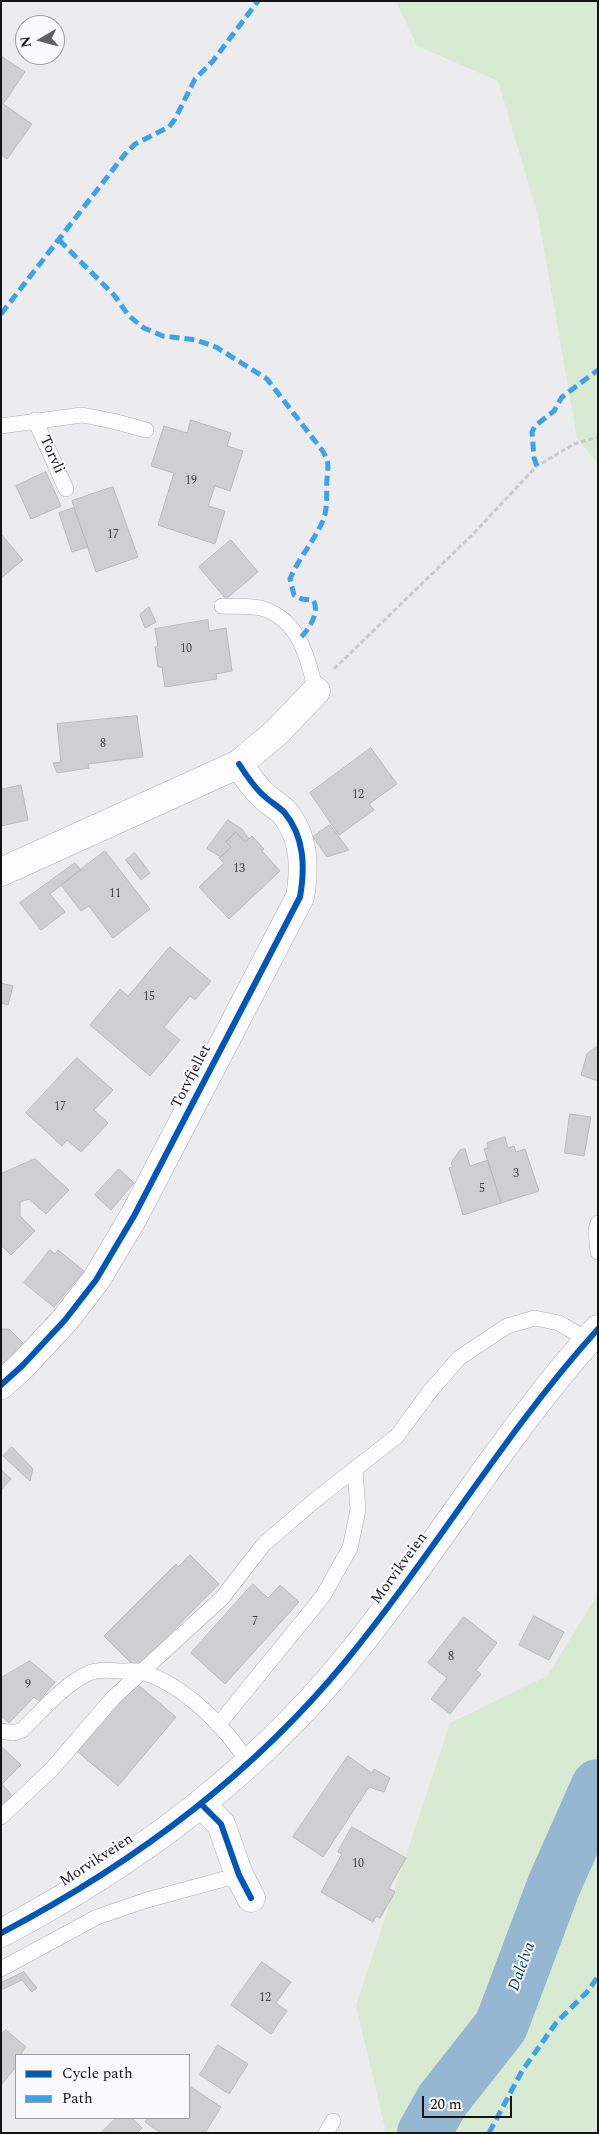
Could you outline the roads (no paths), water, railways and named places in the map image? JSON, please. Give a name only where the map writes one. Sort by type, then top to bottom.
[{"type":"street","points":[[1,872],[239,764],[277,732],[316,691]]},
{"type":"street","name":"Torvfjellet","points":[[1,1385],[66,1320],[96,1280],[134,1216],[300,897],[304,874],[303,857],[302,849],[294,830],[284,812],[261,794],[248,779],[239,764]]},
{"type":"street","name":"Morvikveien","points":[[1,1933],[86,1884],[154,1840],[201,1804],[248,1763],[313,1699],[372,1628],[545,1391],[593,1335]]},
{"type":"street","points":[[201,1804],[221,1824],[245,1887]]},
{"type":"lane","points":[[1,426],[82,414],[146,430]]},
{"type":"lane","name":"Torvli","points":[[35,420],[66,489]]},
{"type":"lane","points":[[222,606],[263,608],[278,615],[290,626],[299,639],[307,657],[316,691]]},
{"type":"lane","points":[[598,1223],[596,1230],[598,1252]]},
{"type":"lane","name":"Morvikveien","points":[[1,1817],[52,1770],[113,1698],[222,1598],[264,1544],[397,1436],[431,1390],[459,1358],[506,1326],[535,1318],[558,1323],[593,1335]]},
{"type":"lane","points":[[218,1725],[323,1596],[350,1548],[358,1510],[355,1470]]},
{"type":"lane","points":[[1,1731],[14,1733],[22,1730],[68,1687],[90,1672],[106,1670],[140,1672],[166,1682],[185,1693],[218,1725],[239,1749],[248,1763]]},
{"type":"lane","points":[[1,1968],[96,1917],[147,1900],[245,1887]]},
{"type":"waterway","name":"Dalelva","points":[[424,2133],[442,2101],[501,2026],[554,1885],[598,1786]]}]
